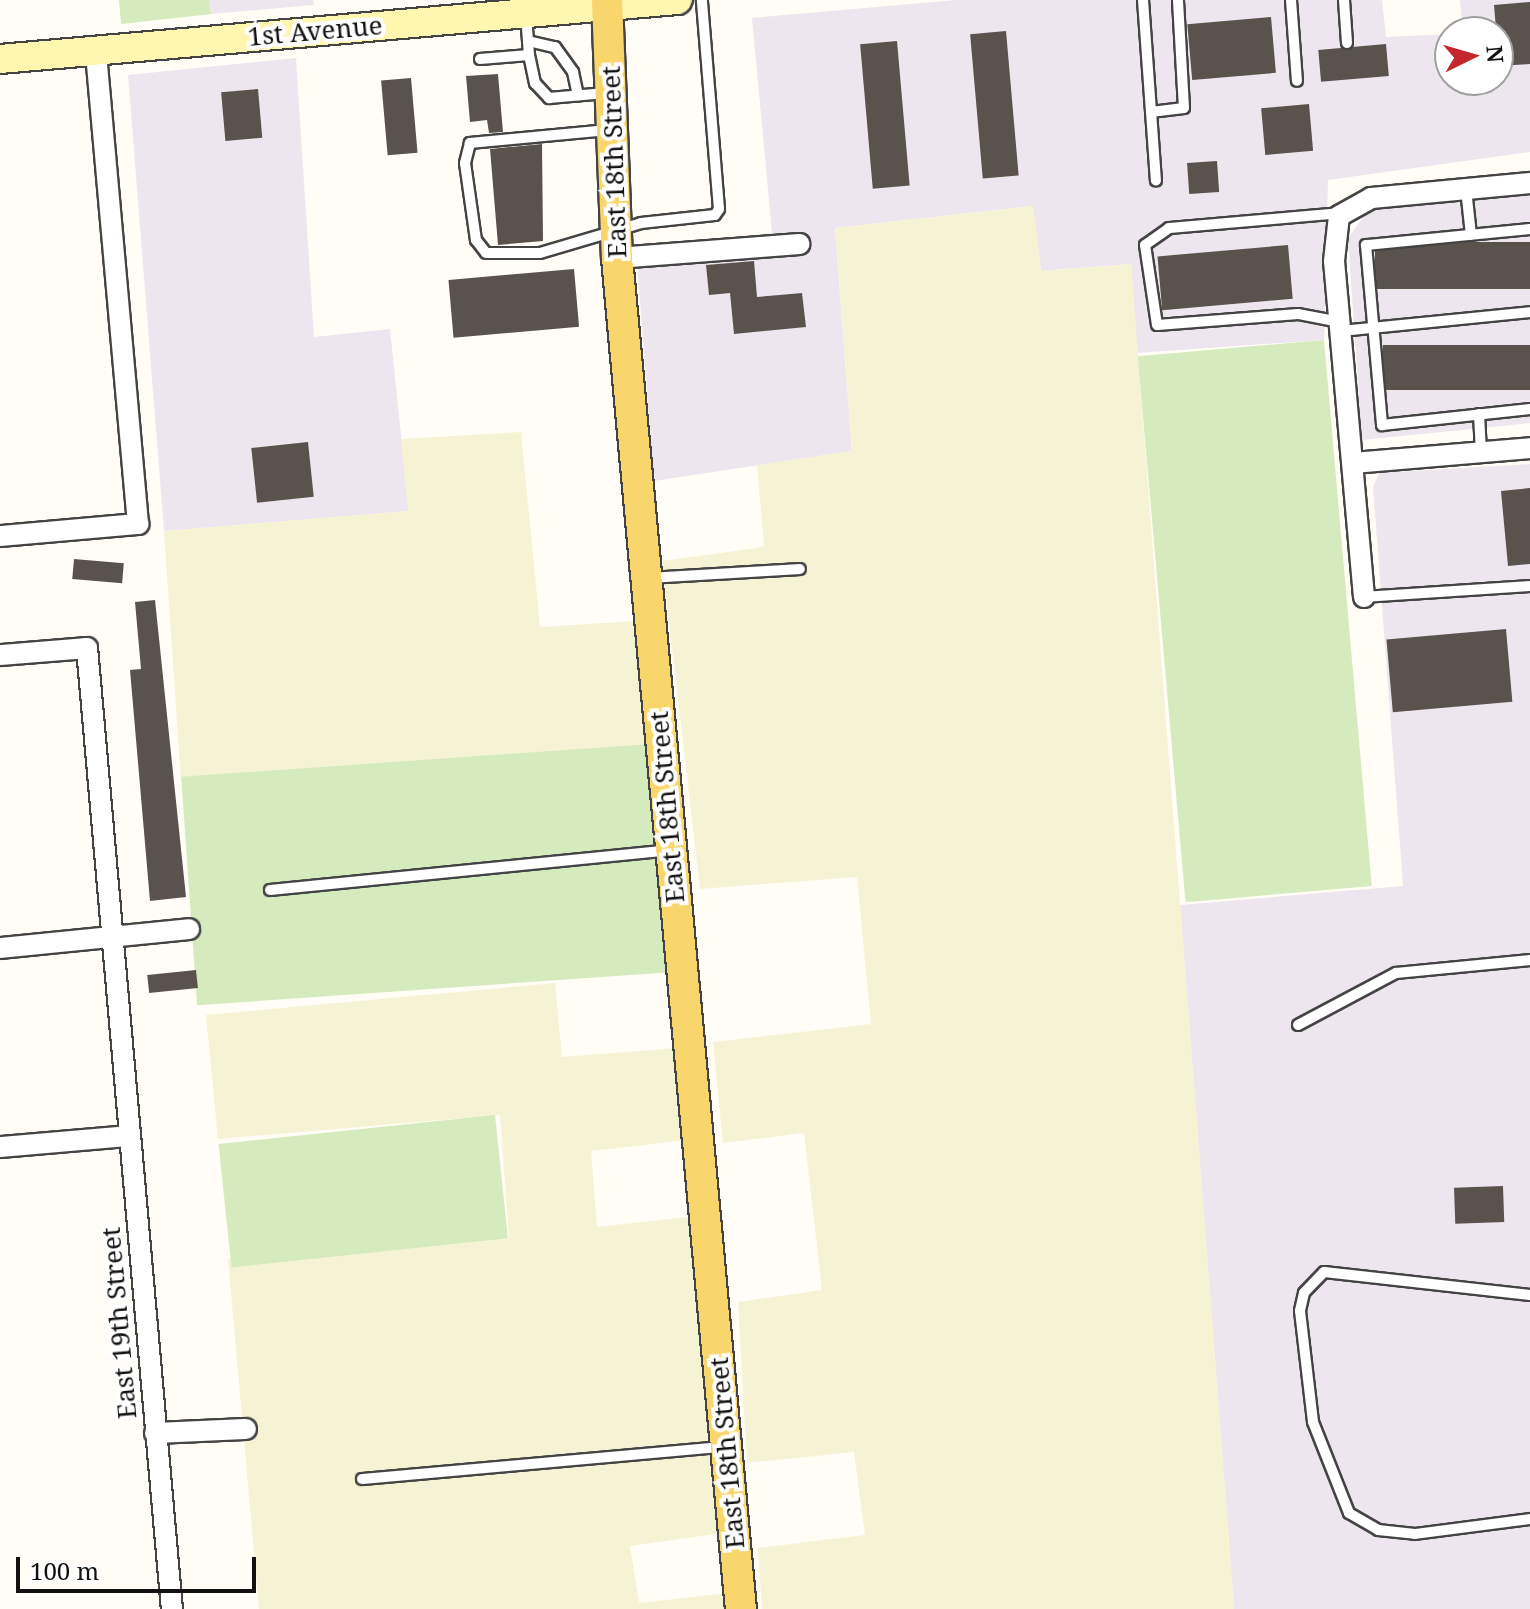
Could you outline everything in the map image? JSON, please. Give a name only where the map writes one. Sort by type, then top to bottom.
[{"type":"main road","name":"1st Avenue","points":[[0,59],[514,8],[677,0]]},
{"type":"main road","name":"East 18th Street","points":[[607,2],[616,245],[741,1609]]},
{"type":"street","points":[[0,536],[138,524],[96,50]]},
{"type":"street","points":[[1364,597],[1333,239],[1342,213],[1371,198],[1530,183]]},
{"type":"street","points":[[616,245],[799,244]]},
{"type":"street","points":[[1353,463],[1530,448]]},
{"type":"street","name":"East 19th Street","points":[[0,655],[87,648],[172,1609]]},
{"type":"street","points":[[0,948],[189,929]]},
{"type":"street","points":[[0,1147],[129,1136]]},
{"type":"street","points":[[155,1433],[246,1429]]},
{"type":"lane","points":[[614,130],[478,139],[470,143],[465,163],[476,240],[486,253],[540,253],[616,245],[641,223],[697,220],[719,209],[702,0]]},
{"type":"lane","points":[[1143,0],[1156,181]]},
{"type":"lane","points":[[1151,112],[1184,108],[1178,0]]},
{"type":"lane","points":[[1291,0],[1297,81]]},
{"type":"lane","points":[[1344,0],[1347,43]]},
{"type":"lane","points":[[514,8],[528,41],[535,83],[549,98],[612,93]]},
{"type":"lane","points":[[528,41],[555,47],[573,72],[578,95]]},
{"type":"lane","points":[[480,59],[529,55]]},
{"type":"lane","points":[[1466,189],[1471,235]]},
{"type":"lane","points":[[1342,213],[1169,228],[1145,245],[1157,325],[1298,314],[1340,326],[1374,327],[1530,312]]},
{"type":"lane","points":[[1530,229],[1366,245],[1382,425],[1530,409]]},
{"type":"lane","points":[[1479,414],[1481,452]]},
{"type":"lane","points":[[647,578],[800,569]]},
{"type":"lane","points":[[1364,597],[1530,586]]},
{"type":"lane","points":[[270,890],[671,850]]},
{"type":"lane","points":[[1298,1025],[1396,973],[1530,960]]},
{"type":"lane","points":[[1530,1295],[1324,1272],[1304,1293],[1300,1311],[1313,1422],[1349,1513],[1378,1530],[1415,1534],[1530,1519]]},
{"type":"lane","points":[[362,1479],[726,1447]]},
{"type":"shaded area","points":[[209,0],[313,0],[314,5],[211,14]]},
{"type":"shaded area","points":[[956,0],[1382,0],[1386,37],[1434,35],[1434,96],[1514,96],[1514,16],[1462,16],[1460,0],[1530,0],[1530,152],[1328,180],[1324,340],[1137,353],[1131,264],[1041,271],[1032,206],[835,228],[852,451],[654,481],[636,249],[772,233],[752,18]]},
{"type":"shaded area","points":[[296,58],[314,337],[390,329],[409,511],[164,531],[128,75]]},
{"type":"shaded area","points":[[1523,192],[1530,197],[1530,423],[1362,440],[1348,238],[1369,209]]},
{"type":"shaded area","points":[[1033,206],[1041,271],[1131,264],[1234,1609],[762,1609],[758,1548],[865,1535],[854,1452],[747,1463],[738,1302],[822,1290],[804,1133],[723,1143],[713,1042],[871,1024],[857,877],[700,889],[662,561],[764,547],[757,465],[852,451],[835,228]]},
{"type":"shaded area","points":[[521,432],[540,627],[636,621],[651,744],[181,781],[164,531],[408,511],[401,439]]},
{"type":"shaded area","points":[[1530,464],[1530,1609],[1234,1609],[1180,905],[1403,886],[1373,487],[1379,473]]},
{"type":"shaded area","points":[[555,983],[562,1057],[677,1048],[687,1140],[591,1151],[597,1227],[696,1216],[723,1533],[630,1546],[639,1603],[729,1593],[729,1609],[259,1609],[228,1259],[509,1238],[500,1115],[218,1139],[206,1015]]},
{"type":"green space","points":[[119,0],[209,0],[211,14],[121,24]]},
{"type":"green space","points":[[1324,340],[1372,886],[1185,902],[1138,356]]},
{"type":"green space","points":[[651,744],[667,972],[197,1005],[181,777]]},
{"type":"green space","points":[[495,1115],[508,1238],[231,1267],[219,1144]]},
{"type":"building","points":[[1530,2],[1530,64],[1514,65],[1514,16],[1495,16],[1494,5]]},
{"type":"building","points":[[1271,17],[1276,73],[1192,80],[1187,24]]},
{"type":"building","points":[[1006,31],[1019,175],[983,179],[970,34]]},
{"type":"building","points":[[897,41],[910,185],[873,189],[860,44]]},
{"type":"building","points":[[1386,44],[1389,76],[1321,82],[1318,50]]},
{"type":"building","points":[[498,74],[503,132],[489,133],[487,120],[470,122],[466,76]]},
{"type":"building","points":[[411,78],[418,153],[388,155],[381,81]]},
{"type":"building","points":[[258,89],[262,138],[225,141],[221,92]]},
{"type":"building","points":[[1309,104],[1313,151],[1265,155],[1261,108]]},
{"type":"building","points":[[542,144],[543,241],[498,245],[490,149]]},
{"type":"building","points":[[1217,161],[1219,192],[1189,194],[1187,163]]},
{"type":"building","points":[[1375,242],[1530,242],[1530,289],[1375,289]]},
{"type":"building","points":[[1288,245],[1293,299],[1162,310],[1157,256]]},
{"type":"building","points":[[754,261],[757,297],[802,293],[806,327],[734,334],[730,293],[709,295],[706,265]]},
{"type":"building","points":[[574,269],[579,327],[454,338],[448,280]]},
{"type":"building","points":[[1383,345],[1530,345],[1530,390],[1383,390]]},
{"type":"building","points":[[308,442],[314,497],[257,503],[251,448]]},
{"type":"building","points":[[1530,488],[1530,564],[1508,566],[1501,491]]},
{"type":"building","points":[[74,559],[124,563],[122,583],[72,579]]},
{"type":"building","points":[[155,600],[186,897],[150,901],[130,670],[141,669],[135,602]]},
{"type":"building","points":[[1506,629],[1512,702],[1393,712],[1386,639]]},
{"type":"building","points":[[196,970],[198,988],[149,993],[147,975]]},
{"type":"building","points":[[1503,1186],[1504,1222],[1455,1224],[1454,1188]]}]
